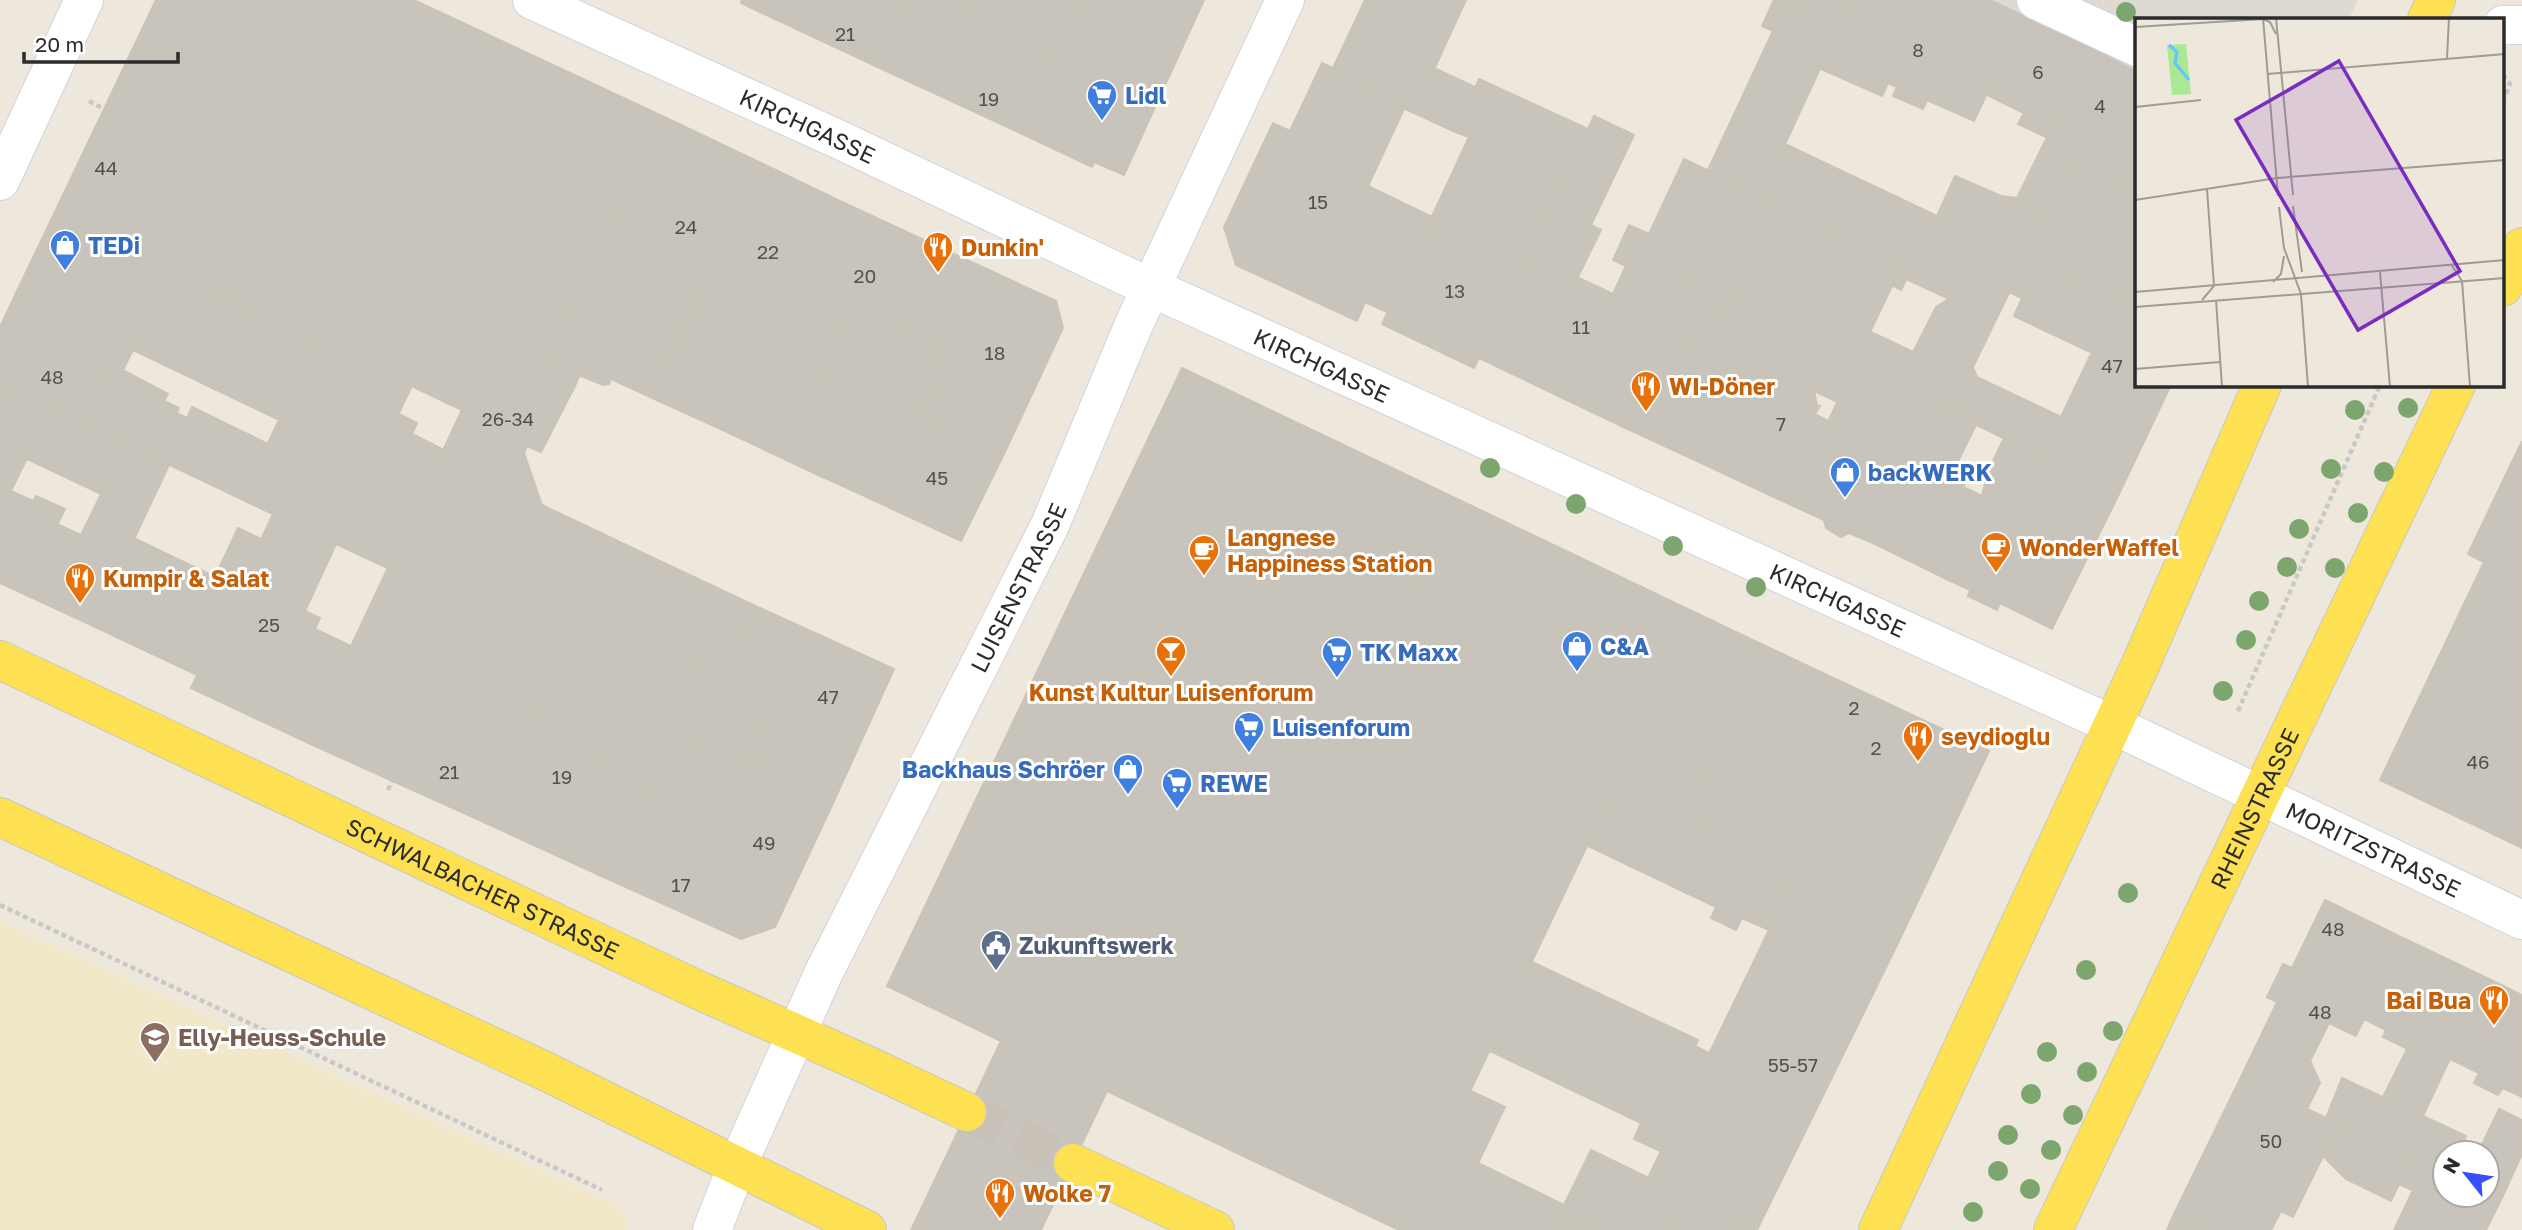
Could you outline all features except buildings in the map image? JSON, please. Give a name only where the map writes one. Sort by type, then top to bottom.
[{"type":"main road","points":[[2427,18],[2436,0]]},
{"type":"main road","points":[[2504,285],[2522,247]]},
{"type":"main road","points":[[1878,1230],[2113,725],[2261,387]]},
{"type":"main road","name":"RHEINSTRASSE","points":[[2053,1230],[2455,387]]},
{"type":"main road","name":"SCHWALBACHER STRASSE","points":[[0,660],[649,967],[967,1112]]},
{"type":"main road","points":[[0,817],[547,1072],[867,1230]]},
{"type":"main road","points":[[1073,1163],[1215,1230]]},
{"type":"street","points":[[0,181],[84,0]]},
{"type":"street","name":"KIRCHGASSE","points":[[532,0],[2113,725]]},
{"type":"street","name":"LUISENSTRASSE","points":[[712,1230],[737,1166],[836,948],[1050,525],[1152,286],[1285,0]]},
{"type":"street","points":[[2036,0],[2135,46]]},
{"type":"street","points":[[2504,25],[2522,25]]},
{"type":"street","name":"MORITZSTRASSE","points":[[2113,725],[2522,920]]},
{"type":"path","points":[[2504,76],[2511,84],[2504,100]]},
{"type":"path","points":[[2238,711],[2379,387]]},
{"type":"path","points":[[388,790],[392,781]]},
{"type":"path","points":[[0,905],[602,1190]]},
{"type":"shaded area","points":[[1990,0],[2358,0],[2349,18],[2135,18],[2135,71]]},
{"type":"shaded area","name":"Elly-Heuss-Schule","points":[[0,921],[621,1207],[629,1227],[627,1230],[0,1230]]},
{"type":"tunnel","points":[[967,1112],[1073,1163]]},
{"type":"place","name":"Lidl","points":[[1102,122]]},
{"type":"place","name":"TEDi","points":[[65,272]]},
{"type":"place","name":"Dunkin'","points":[[938,274]]},
{"type":"place","name":"WI-Döner","points":[[1646,413]]},
{"type":"place","name":"backWERK","points":[[1845,499]]},
{"type":"place","name":"WonderWaffel","points":[[1996,574]]},
{"type":"place","name":"Langnese Happiness Station","points":[[1204,577]]},
{"type":"place","name":"Kumpir & Salat","points":[[80,605]]},
{"type":"place","name":"C&A","points":[[1577,673]]},
{"type":"place","name":"Kunst Kultur Luisenforum","points":[[1171,678]]},
{"type":"place","name":"TK Maxx","points":[[1337,679]]},
{"type":"place","name":"Luisenforum","points":[[1249,754]]},
{"type":"place","name":"seydioglu","points":[[1918,763]]},
{"type":"place","name":"Backhaus Schröer","points":[[1128,796]]},
{"type":"place","name":"REWE","points":[[1177,810]]},
{"type":"place","name":"Zukunftswerk","points":[[996,972]]},
{"type":"place","name":"Bai Bua","points":[[2494,1027]]},
{"type":"place","name":"Elly-Heuss-Schule","points":[[155,1064]]},
{"type":"place","name":"Wolke 7","points":[[1000,1220]]}]
